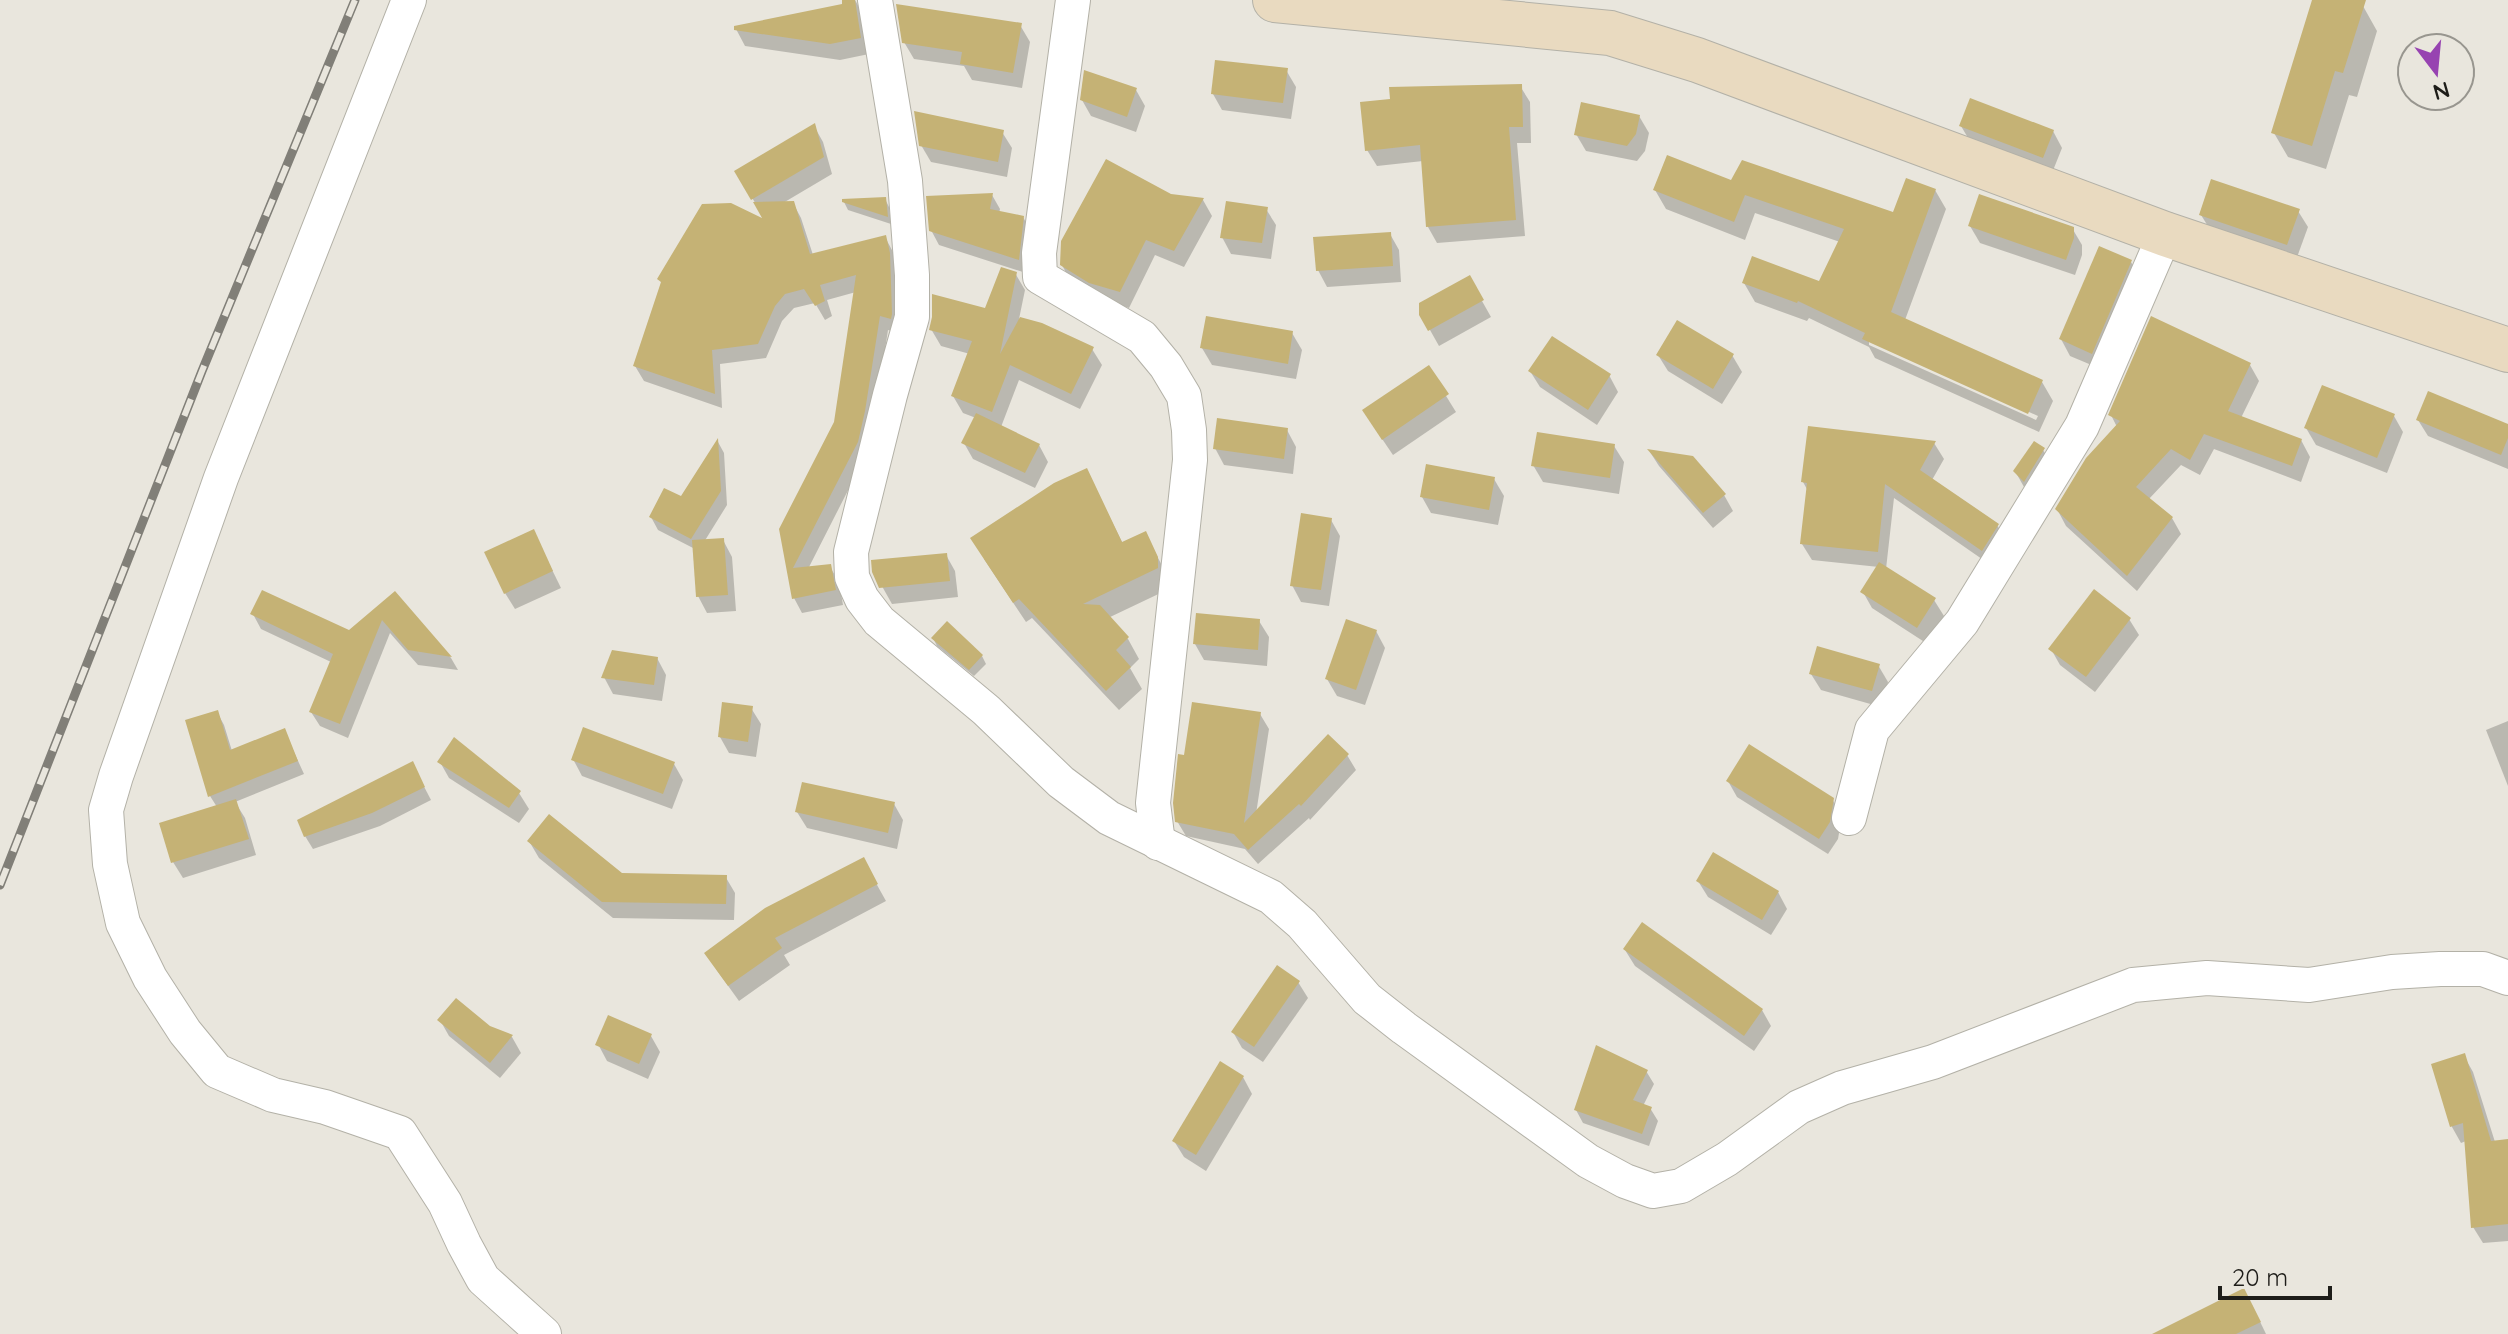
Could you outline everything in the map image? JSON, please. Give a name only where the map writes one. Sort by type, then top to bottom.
[{"type":"street","points":[[409,0],[221,478],[116,776],[106,810],[110,864],[123,923],[150,978],[185,1032],[217,1071],[273,1095],[325,1107],[400,1133],[445,1203],[483,1279],[544,1334]]},
{"type":"street","points":[[875,0],[905,181],[912,317],[851,552],[852,577],[862,599],[879,621],[986,710],[1061,782],[1109,818],[1271,897],[1302,924],[1367,999],[1588,1161],[1625,1181],[1653,1191],[1681,1186],[1727,1159],[1799,1107],[1842,1088],[1933,1062],[2133,985],[2207,978],[2309,985],[2392,972],[2440,969],[2483,969],[2508,978]]},
{"type":"street","points":[[1073,0],[1039,253],[1040,277],[1142,337],[1166,366],[1184,396],[1189,430],[1190,460],[1153,803],[1158,843]]},
{"type":"street","points":[[1275,0],[1610,33],[1697,60],[2165,234],[2508,350]]},
{"type":"street","points":[[1849,818],[1872,730],[1962,622],[2082,426],[2165,234]]},
{"type":"building","points":[[842,0],[855,0],[861,38],[830,44],[734,30],[734,26],[842,4]]},
{"type":"building","points":[[2312,0],[2366,0],[2343,73],[2335,71],[2312,146],[2271,133]]},
{"type":"building","points":[[896,4],[1022,23],[1013,73],[960,64],[962,52],[902,43]]},
{"type":"building","points":[[1215,60],[1288,68],[1283,103],[1211,94]]},
{"type":"building","points":[[1084,70],[1137,88],[1127,117],[1080,100]]},
{"type":"building","points":[[1522,84],[1523,127],[1509,127],[1516,220],[1426,227],[1420,145],[1365,151],[1360,102],[1390,99],[1389,87]]},
{"type":"building","points":[[1970,98],[2054,130],[2043,158],[1959,126]]},
{"type":"building","points":[[1581,102],[1640,115],[1636,134],[1627,146],[1574,135]]},
{"type":"building","points":[[914,111],[1004,130],[998,162],[919,146]]},
{"type":"building","points":[[815,123],[824,157],[751,200],[734,171]]},
{"type":"building","points":[[1667,155],[1731,180],[1742,160],[1893,212],[1906,178],[1936,189],[1891,312],[2043,380],[2028,414],[1862,339],[1865,333],[1798,301],[1742,283],[1752,256],[1819,281],[1844,229],[1745,195],[1734,222],[1653,190]]},
{"type":"building","points":[[1106,159],[1171,194],[1204,198],[1174,251],[1146,240],[1120,292],[1089,283],[1060,265],[1061,241]]},
{"type":"building","points":[[2211,179],[2300,209],[2287,245],[2199,215]]},
{"type":"building","points":[[993,193],[990,209],[1024,216],[1019,260],[929,231],[926,196]]},
{"type":"building","points":[[1979,194],[2074,227],[2074,238],[2066,260],[1968,226]]},
{"type":"building","points":[[886,197],[888,217],[842,202],[842,199]]},
{"type":"building","points":[[794,201],[810,254],[886,235],[890,253],[892,314],[891,319],[880,316],[858,442],[793,568],[831,564],[836,590],[792,599],[779,529],[834,422],[856,275],[820,285],[825,301],[815,306],[804,289],[785,294],[775,306],[758,344],[712,350],[715,394],[633,366],[661,282],[657,279],[702,204],[731,203],[762,218],[753,202]]},
{"type":"building","points":[[1226,201],[1268,207],[1262,243],[1220,238]]},
{"type":"building","points":[[1391,232],[1393,266],[1316,271],[1313,237]]},
{"type":"building","points":[[2099,246],[2132,260],[2092,354],[2059,339]]},
{"type":"building","points":[[1001,267],[1017,272],[1000,354],[1020,317],[1042,323],[1094,347],[1071,394],[1010,365],[992,412],[951,396],[972,341],[929,330],[932,294],[985,308]]},
{"type":"building","points":[[1470,275],[1484,300],[1428,331],[1419,315],[1419,303]]},
{"type":"building","points":[[1206,316],[1293,331],[1288,364],[1200,348]]},
{"type":"building","points":[[2151,316],[2251,363],[2228,411],[2302,439],[2292,466],[2204,434],[2190,460],[2171,449],[2136,487],[2173,517],[2127,576],[2055,509],[2086,458],[2120,421],[2108,415]]},
{"type":"building","points":[[1677,320],[1734,354],[1713,389],[1656,355]]},
{"type":"building","points":[[1552,336],[1611,374],[1588,410],[1528,371]]},
{"type":"building","points":[[1429,365],[1449,394],[1382,440],[1362,410]]},
{"type":"building","points":[[2322,385],[2395,414],[2377,458],[2304,428]]},
{"type":"building","points":[[2428,391],[2508,424],[2508,438],[2501,455],[2416,420]]},
{"type":"building","points":[[976,413],[1040,444],[1025,473],[961,443]]},
{"type":"building","points":[[1217,418],[1288,428],[1284,459],[1213,449]]},
{"type":"building","points":[[1808,426],[1936,441],[1920,470],[1999,524],[1982,551],[1885,484],[1878,552],[1800,544],[1807,483],[1801,482]]},
{"type":"building","points":[[1537,432],[1615,444],[1610,478],[1531,466]]},
{"type":"building","points":[[718,438],[721,491],[691,539],[649,517],[664,488],[681,496]]},
{"type":"building","points":[[2034,441],[2045,448],[2024,482],[2013,471]]},
{"type":"building","points":[[1647,449],[1693,456],[1726,494],[1703,513]]},
{"type":"building","points":[[1426,464],[1495,477],[1489,510],[1420,497]]},
{"type":"building","points":[[1087,468],[1122,542],[1146,531],[1158,557],[1158,568],[1083,604],[1100,605],[1129,637],[1116,650],[1131,667],[1106,691],[1019,599],[1013,603],[970,538],[1054,483]]},
{"type":"building","points":[[1301,513],[1332,518],[1321,590],[1290,586]]},
{"type":"building","points":[[534,529],[553,571],[504,594],[484,552]]},
{"type":"building","points":[[724,538],[728,595],[696,597],[692,540]]},
{"type":"building","points":[[947,553],[950,581],[879,588],[872,572],[871,560]]},
{"type":"building","points":[[1879,562],[1936,598],[1917,628],[1860,592]]},
{"type":"building","points":[[2094,589],[2131,618],[2086,677],[2048,649]]},
{"type":"building","points":[[262,590],[349,630],[395,591],[452,657],[408,650],[382,620],[340,724],[309,712],[333,654],[250,614]]},
{"type":"building","points":[[1196,613],[1260,619],[1258,650],[1193,644]]},
{"type":"building","points":[[1346,619],[1377,630],[1356,690],[1325,679]]},
{"type":"building","points":[[947,621],[983,655],[969,670],[931,638]]},
{"type":"building","points":[[1817,646],[1880,664],[1872,691],[1809,674]]},
{"type":"building","points":[[612,650],[658,657],[654,685],[601,678]]},
{"type":"building","points":[[722,702],[753,706],[748,742],[718,737]]},
{"type":"building","points":[[1192,702],[1261,712],[1244,823],[1328,734],[1349,754],[1301,806],[1299,804],[1248,850],[1234,834],[1175,822],[1173,803],[1178,754],[1184,755]]},
{"type":"building","points":[[218,710],[230,750],[285,728],[298,761],[208,797],[185,720]]},
{"type":"building","points":[[583,727],[675,762],[663,794],[571,760]]},
{"type":"building","points":[[454,737],[521,791],[509,808],[437,762]]},
{"type":"building","points":[[1749,744],[1834,798],[1830,822],[1819,839],[1726,781]]},
{"type":"building","points":[[413,761],[425,787],[372,813],[304,837],[297,820]]},
{"type":"building","points":[[802,782],[895,802],[888,833],[795,812]]},
{"type":"building","points":[[236,799],[249,839],[171,863],[159,823]]},
{"type":"building","points":[[549,814],[622,873],[727,875],[726,904],[602,902],[527,841]]},
{"type":"building","points":[[1713,852],[1779,891],[1762,920],[1696,881]]},
{"type":"building","points":[[864,857],[878,884],[775,938],[782,948],[728,986],[704,953],[765,908]]},
{"type":"building","points":[[1642,922],[1763,1009],[1744,1036],[1623,949]]},
{"type":"building","points":[[1277,965],[1300,981],[1254,1047],[1231,1032]]},
{"type":"building","points":[[456,998],[490,1026],[513,1035],[490,1063],[437,1020]]},
{"type":"building","points":[[608,1015],[652,1034],[639,1064],[595,1045]]},
{"type":"building","points":[[1596,1045],[1648,1070],[1633,1100],[1652,1107],[1642,1134],[1574,1110]]},
{"type":"building","points":[[2465,1053],[2491,1141],[2508,1139],[2508,1224],[2471,1228],[2463,1123],[2450,1127],[2431,1064]]},
{"type":"building","points":[[1220,1061],[1244,1076],[1196,1155],[1172,1141]]},
{"type":"building","points":[[2244,1288],[2261,1322],[2236,1334],[2152,1334]]},
{"type":"railway","points":[[0,885],[202,371],[355,0]]}]
